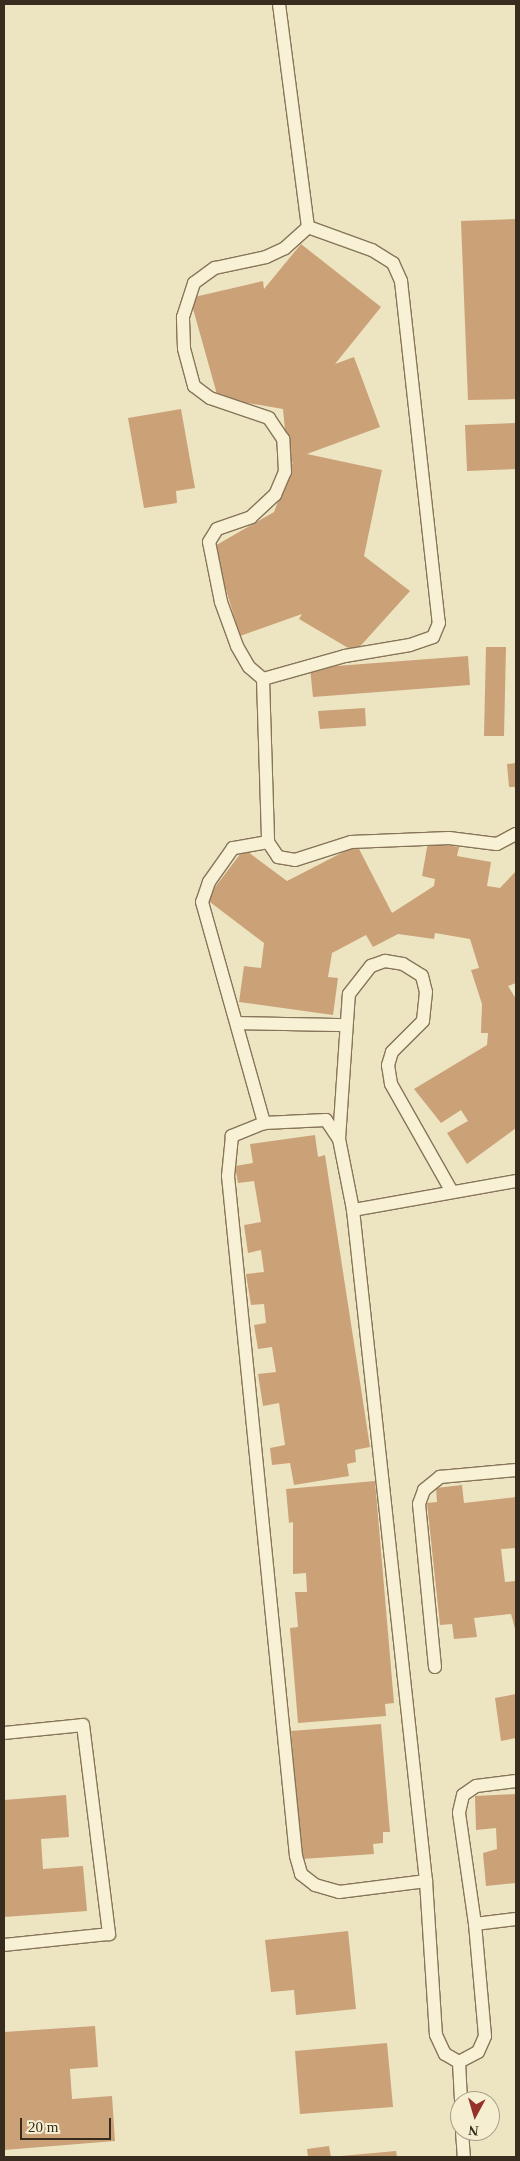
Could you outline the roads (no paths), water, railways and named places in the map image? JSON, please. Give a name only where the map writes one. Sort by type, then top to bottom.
[{"type":"lane","points":[[279,4],[308,227]]},
{"type":"lane","points":[[308,227],[285,248],[266,258],[216,268],[194,283],[183,317],[184,348],[194,386],[210,398],[269,418],[283,439],[285,472],[274,495],[251,518],[218,529],[209,542],[221,602],[238,646],[249,667],[263,679],[268,842],[278,856],[295,860],[351,842],[449,838],[496,844],[516,834]]},
{"type":"lane","points":[[263,679],[345,656],[410,645],[433,637],[439,623],[401,281],[393,263],[372,250],[308,227]]},
{"type":"lane","points":[[264,1123],[239,1022],[202,902],[209,882],[233,848],[268,842]]},
{"type":"lane","points":[[452,1192],[391,1084],[388,1066],[392,1052],[422,1021],[426,992],[422,976],[404,964],[386,961],[371,966],[349,994],[344,1025],[339,1139],[353,1210],[426,1881],[436,2035],[445,2054],[459,2062]]},
{"type":"lane","points":[[239,1022],[344,1025]]},
{"type":"lane","points":[[339,1139],[326,1120],[264,1123],[232,1136],[228,1176],[296,1856],[301,1874],[315,1885],[339,1892],[426,1881]]},
{"type":"lane","points":[[353,1210],[516,1181]]},
{"type":"lane","points":[[435,1667],[419,1504],[424,1490],[440,1477],[516,1470]]},
{"type":"lane","points":[[4,1733],[83,1725],[109,1934],[4,1945]]},
{"type":"lane","points":[[459,2062],[478,2052],[485,2036],[475,1924],[459,1813],[463,1795],[476,1786],[516,1781]]},
{"type":"lane","points":[[475,1924],[516,1919]]},
{"type":"lane","points":[[459,2062],[460,2091]]},
{"type":"lane","points":[[463,2141],[464,2157]]}]
